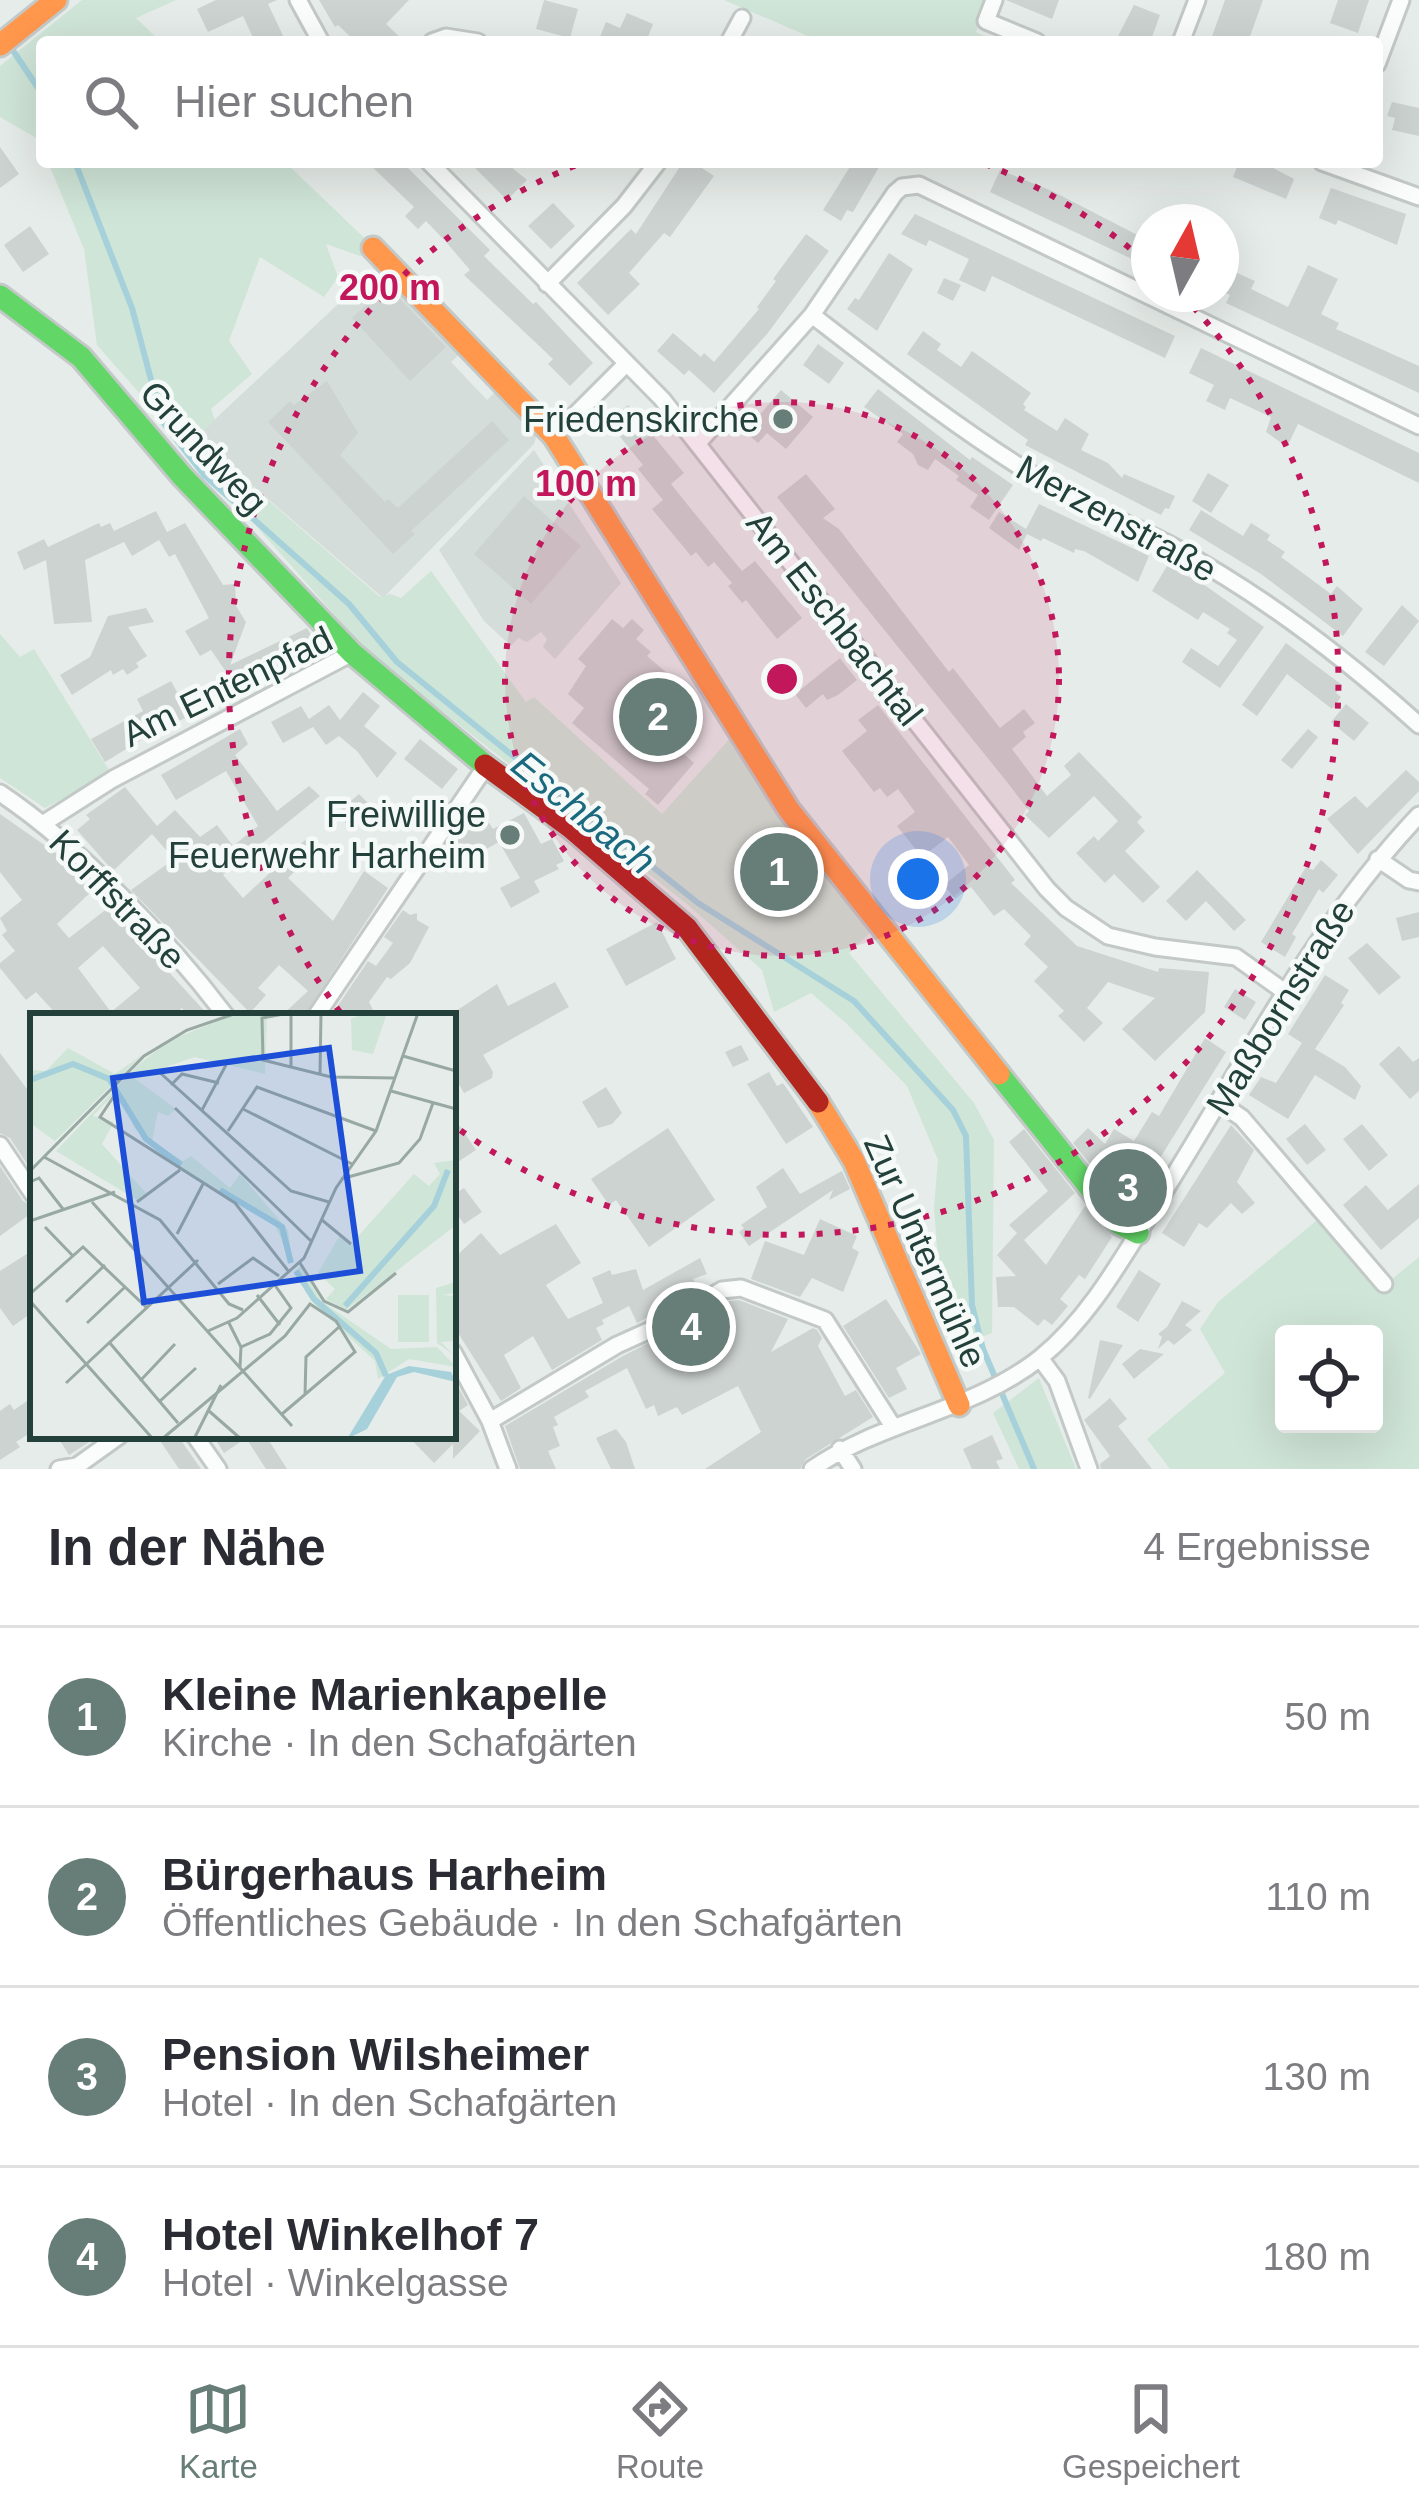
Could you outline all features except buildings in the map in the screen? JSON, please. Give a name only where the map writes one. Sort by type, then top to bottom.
[{"type":"street","points":[[0,45],[56,0]]},
{"type":"street","points":[[298,0],[318,36]]},
{"type":"street","points":[[994,0],[986,21],[1022,36]]},
{"type":"street","points":[[1182,36],[1196,0]]},
{"type":"street","points":[[1383,48],[1401,0]]},
{"type":"street","points":[[733,36],[742,17]]},
{"type":"street","name":"Am Eschbachtal","points":[[435,168],[698,443],[1066,908],[1108,936],[1236,957],[1285,992]]},
{"type":"street","points":[[547,284],[624,206],[653,168]]},
{"type":"street","points":[[1345,168],[1419,196]]},
{"type":"street","points":[[698,443],[812,315],[895,193],[920,185],[1419,426]]},
{"type":"street","points":[[374,248],[554,436],[789,810],[1118,1222],[1138,1233]]},
{"type":"street","name":"Grundweg","points":[[0,296],[81,357],[128,417],[352,653]]},
{"type":"street","name":"Merzenstraße","points":[[812,315],[1012,462],[1244,589],[1348,665],[1419,725]]},
{"type":"street","points":[[554,436],[626,364]]},
{"type":"street","name":"Am Entenpfad","points":[[44,823],[113,778],[352,653],[486,766]]},
{"type":"street","points":[[318,1013],[486,766]]},
{"type":"street","name":"Zur Untermühle","points":[[486,766],[675,914],[817,1101],[873,1201],[916,1311],[968,1401]]},
{"type":"street","name":"Korffstraße","points":[[0,793],[44,823],[177,957],[224,1013]]},
{"type":"street","name":"Maßbornstraße","points":[[812,1469],[840,1450],[968,1401],[1040,1358],[1090,1304],[1138,1233],[1340,907],[1419,815]]},
{"type":"street","points":[[1378,859],[1419,882]]},
{"type":"street","points":[[1220,1103],[1242,1118],[1384,1284]]},
{"type":"street","points":[[0,1144],[30,1189]]},
{"type":"street","points":[[490,1420],[617,1345],[722,1290],[740,1288],[825,1320],[894,1428]]},
{"type":"street","points":[[456,1358],[490,1420],[508,1469]]},
{"type":"street","points":[[1040,1358],[1057,1381],[1089,1469]]},
{"type":"street","points":[[59,1469],[77,1466],[115,1439]]},
{"type":"street","points":[[197,1439],[218,1469]]},
{"type":"street","points":[[840,1450],[853,1469]]},
{"type":"shaded area","points":[[388,276],[464,350],[451,362],[487,400],[499,388],[537,434],[534,444],[383,598],[196,437],[367,277]]},
{"type":"shaded area","points":[[534,450],[621,583],[555,659],[543,647],[547,639],[541,632],[527,642],[518,638],[511,646],[484,621],[439,550]]},
{"type":"green space","points":[[82,0],[176,0],[136,18],[155,36],[37,36]]},
{"type":"green space","points":[[724,0],[987,0],[976,32],[984,36],[808,36]]},
{"type":"green space","points":[[36,37],[36,138],[0,117],[0,66]]},
{"type":"green space","points":[[50,168],[291,168],[380,253],[360,256],[326,244],[338,277],[324,297],[260,257],[229,341],[252,374],[211,409],[215,420],[196,438],[380,597],[401,598],[431,571],[526,702],[534,697],[662,814],[734,734],[778,816],[870,933],[849,953],[974,1103],[994,1140],[992,1333],[960,1345],[939,1277],[934,1207],[938,1160],[907,1086],[811,993],[774,1012],[762,970],[687,904],[368,653],[97,345],[84,249]]},
{"type":"green space","points":[[0,634],[20,657],[34,649],[111,773],[45,808],[0,778]]},
{"type":"green space","points":[[1321,1217],[1380,1289],[1419,1257],[1419,1469],[1170,1469],[1147,1439],[1225,1373],[1200,1329],[1218,1302]]},
{"type":"green space","points":[[1039,1378],[1076,1469],[1019,1469],[993,1413]]},
{"type":"waterway","name":"Eschbach","points":[[10,46],[36,85]]},
{"type":"waterway","name":"Eschbach","points":[[77,168],[132,308],[162,421],[204,475],[349,604],[397,662],[497,743],[698,903],[854,1001],[953,1110],[966,1136],[972,1305],[983,1349],[1034,1469]]},
{"type":"traffic: fast","points":[[0,296],[81,357],[182,476],[352,653],[485,765]]},
{"type":"traffic: fast","points":[[999,1074],[1118,1223],[1138,1233]]},
{"type":"traffic: slow","points":[[0,45],[56,0]]},
{"type":"traffic: slow","points":[[373,248],[554,436],[789,810],[999,1074]]},
{"type":"traffic: slow","points":[[818,1102],[854,1161],[959,1405]]},
{"type":"traffic: jam","points":[[485,765],[571,828],[687,928],[818,1102]]},
{"type":"place","name":"Friedenskirche","points":[[783,419]]},
{"type":"place","name":"Bürgerhaus Harheim","points":[[658,717]]},
{"type":"place","name":"Freiwillige Feuerwehr Harheim","points":[[510,835]]},
{"type":"place","name":"Kleine Marienkapelle","points":[[779,872]]},
{"type":"place","name":"Pension Wilsheimer","points":[[1128,1188]]},
{"type":"place","name":"Hotel Winkelhof 7","points":[[691,1327]]}]
